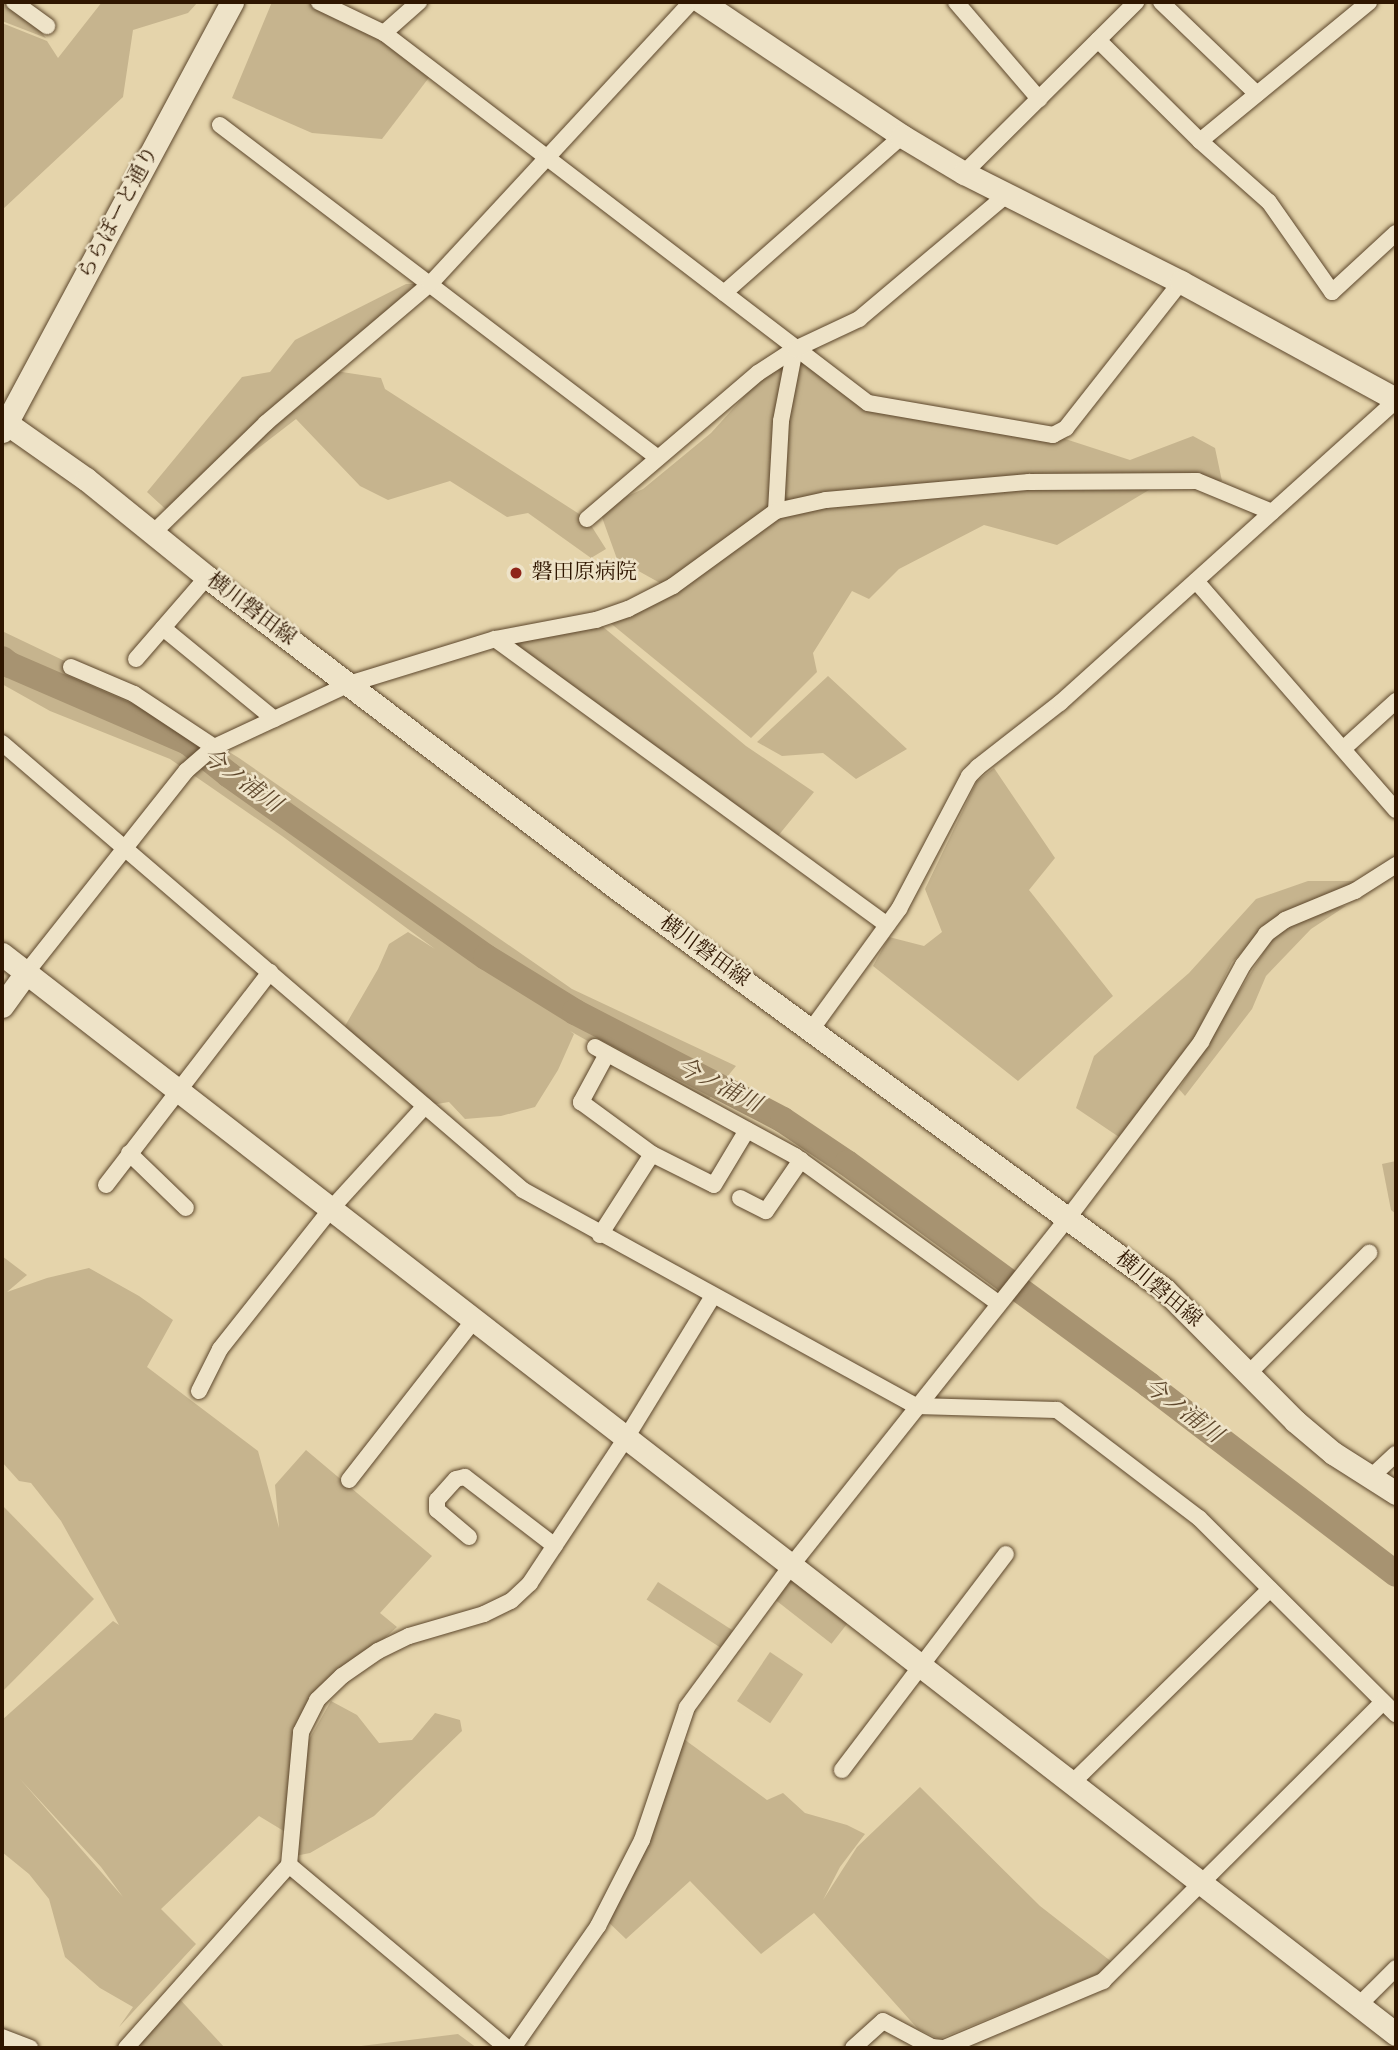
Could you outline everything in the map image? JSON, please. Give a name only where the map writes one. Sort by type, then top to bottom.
[{"type":"street","points":[[14,2],[47,26]]},
{"type":"street","name":"ららぽーと通り","points":[[3,425],[232,2]]},
{"type":"street","points":[[319,2],[384,33],[868,403],[1053,435],[1066,428],[1181,282]]},
{"type":"street","points":[[384,33],[419,2]]},
{"type":"street","points":[[152,534],[266,423],[430,284],[546,155],[691,2]]},
{"type":"street","points":[[702,2],[902,136],[964,173],[1181,282],[1396,400],[1060,703],[978,766],[969,776],[899,909],[811,1030]]},
{"type":"street","points":[[956,2],[1039,99]]},
{"type":"street","points":[[964,173],[1136,2]]},
{"type":"street","points":[[1161,2],[1256,94]]},
{"type":"street","points":[[1200,141],[1368,2]]},
{"type":"street","points":[[1098,40],[1200,141],[1269,202],[1332,292],[1396,233]]},
{"type":"street","points":[[220,125],[658,458]]},
{"type":"street","points":[[724,293],[902,136]]},
{"type":"street","points":[[587,519],[758,373],[795,349],[859,319],[1005,195]]},
{"type":"street","points":[[776,511],[781,421],[795,349]]},
{"type":"street","name":"横川磐田線","points":[[3,425],[86,480],[206,577],[618,889],[1164,1290],[1247,1375],[1333,1453],[1396,1493]]},
{"type":"street","points":[[2,1006],[186,771],[214,747],[349,684],[495,639],[596,620],[628,609],[673,586],[776,511],[826,500],[1029,482],[1197,481],[1272,512]]},
{"type":"street","points":[[136,659],[206,577]]},
{"type":"street","points":[[1196,581],[1396,810]]},
{"type":"street","points":[[163,628],[274,719]]},
{"type":"street","points":[[495,639],[887,925]]},
{"type":"street","points":[[71,667],[134,694],[214,747]]},
{"type":"street","points":[[1343,749],[1396,701]]},
{"type":"street","points":[[2,743],[523,1190],[600,1235],[916,1406],[1057,1410],[1199,1518],[1396,1714]]},
{"type":"street","points":[[513,2048],[598,1926],[642,1840],[687,1707],[790,1566],[1068,1218],[1201,1042],[1243,965],[1266,934],[1285,920],[1355,891],[1396,865]]},
{"type":"street","points":[[2,954],[1396,2034]]},
{"type":"street","points":[[106,1185],[270,972]]},
{"type":"street","points":[[747,1130],[714,1185],[652,1154],[581,1102],[601,1051],[747,1130],[801,1160],[999,1302]]},
{"type":"street","points":[[199,1391],[220,1349],[331,1209],[425,1106]]},
{"type":"street","points":[[129,1153],[186,1208]]},
{"type":"street","points":[[600,1235],[652,1154]]},
{"type":"street","points":[[740,1198],[766,1211],[801,1160]]},
{"type":"street","points":[[1247,1375],[1369,1253]]},
{"type":"street","points":[[126,2048],[289,1865],[301,1732],[317,1700],[342,1676],[378,1651],[409,1636],[480,1615],[511,1601],[530,1583],[626,1438],[713,1296]]},
{"type":"street","points":[[349,1480],[474,1320]]},
{"type":"street","points":[[1370,1478],[1396,1454]]},
{"type":"street","points":[[469,1537],[437,1510],[437,1500],[456,1479],[465,1477],[555,1546]]},
{"type":"street","points":[[842,1770],[1006,1554]]},
{"type":"street","points":[[1072,1783],[1270,1589]]},
{"type":"street","points":[[852,2048],[883,2021],[932,2047],[943,2048],[1102,1981],[1383,1702]]},
{"type":"street","points":[[289,1865],[507,2048]]},
{"type":"street","points":[[1359,2005],[1396,1968]]},
{"type":"street","points":[[2,2037],[30,2048]]},
{"type":"shaded area","points":[[2,2],[14,2],[20,6],[46,38],[2,21]]},
{"type":"shaded area","points":[[102,2],[198,2],[188,13],[133,30],[123,97],[2,210],[2,23],[47,41],[58,58]]},
{"type":"shaded area","points":[[272,2],[313,2],[434,71],[382,139],[312,133],[232,98]]},
{"type":"shaded area","points":[[406,284],[430,284],[329,370],[381,378],[385,389],[587,519],[606,549],[591,558],[528,513],[507,517],[450,481],[388,500],[360,486],[296,419],[172,515],[147,492],[242,377],[270,372],[295,340]]},
{"type":"shaded area","points":[[797,338],[868,403],[1053,435],[1130,460],[1193,436],[1215,448],[1222,481],[1164,481],[1057,545],[984,525],[899,569],[869,599],[852,591],[813,653],[817,672],[751,738],[603,617],[669,588],[617,559],[599,509],[643,489],[711,433]]},
{"type":"shaded area","points":[[602,626],[746,746],[814,792],[773,842],[495,639]]},
{"type":"shaded area","points":[[2,631],[138,696],[239,758],[572,989],[736,1066],[703,1106],[570,1031],[574,1034],[558,1070],[535,1107],[501,1116],[465,1119],[449,1102],[425,1106],[349,1040],[345,1026],[378,969],[389,944],[408,932],[435,949],[282,836],[170,759],[50,711],[2,684]]},
{"type":"shaded area","points":[[828,676],[907,749],[856,779],[823,753],[782,756],[757,742]]},
{"type":"shaded area","points":[[994,768],[1055,858],[1029,890],[1113,996],[1018,1081],[873,966],[889,937],[924,946],[942,932],[925,889],[977,781]]},
{"type":"shaded area","points":[[1308,881],[1356,881],[1316,904],[1277,918],[1232,962],[1194,1039],[1119,1137],[1076,1108],[1094,1056],[1189,973],[1256,899]]},
{"type":"shaded area","points":[[1346,906],[1311,929],[1266,976],[1252,1009],[1185,1096],[1179,1089],[1276,932],[1329,908]]},
{"type":"shaded area","points":[[1396,1161],[1396,1214],[1391,1210],[1382,1164]]},
{"type":"shaded area","points":[[2,1256],[27,1275],[7,1292],[47,1278],[89,1268],[139,1296],[173,1320],[147,1367],[258,1451],[279,1528],[275,1485],[306,1450],[432,1556],[380,1613],[397,1627],[342,1676],[307,1719],[303,1750],[331,1701],[357,1715],[379,1743],[412,1740],[435,1713],[460,1720],[462,1731],[374,1816],[310,1853],[295,1856],[299,1848],[297,1779],[287,1833],[259,1816],[161,1909],[196,1944],[119,2027],[133,2007],[100,1988],[65,1957],[49,1899],[29,1874],[2,1852],[2,1720],[113,1621],[119,1625],[61,1521],[31,1483],[19,1481],[2,1462]],"holes":[[[20,1779],[101,1867],[123,1897]]]},
{"type":"shaded area","points":[[2,1505],[94,1599],[2,1692]]},
{"type":"shaded area","points":[[791,1569],[852,1617],[832,1644],[770,1596]]},
{"type":"shaded area","points":[[658,1582],[735,1632],[724,1650],[647,1600]]},
{"type":"shaded area","points":[[770,1652],[803,1674],[770,1723],[737,1701]]},
{"type":"shaded area","points":[[677,1734],[767,1800],[783,1793],[805,1813],[847,1825],[865,1834],[840,1867],[823,1900],[857,1847],[920,1787],[1040,1906],[1117,1966],[939,2039],[918,2029],[814,1913],[761,1954],[690,1881],[626,1939],[603,1917]]},
{"type":"shaded area","points":[[175,1994],[225,2048],[123,2048]]},
{"type":"shaded area","points":[[458,2034],[477,2048],[358,2048],[361,2046]]},
{"type":"waterway","name":"今ノ浦川","points":[[2,659],[10,665],[188,742],[229,775],[486,957],[575,1012],[783,1120],[847,1163],[1149,1385],[1396,1574]]},
{"type":"place","name":"磐田原病院","points":[[516,573]]}]
